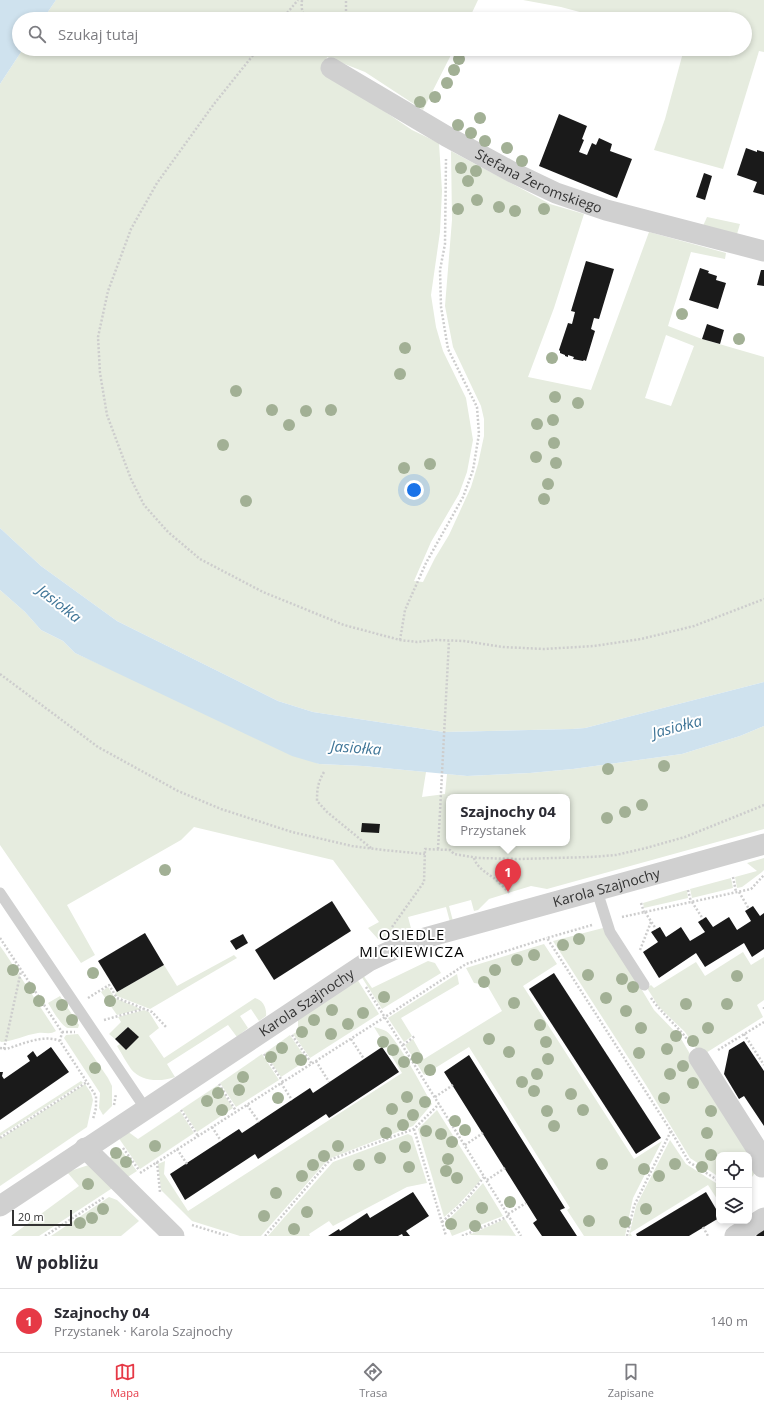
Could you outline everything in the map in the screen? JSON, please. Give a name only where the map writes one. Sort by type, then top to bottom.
[{"type":"street","name":"Stefana Żeromskiego","points":[[331,68],[446,136],[512,172],[566,197],[606,210],[764,252]]},
{"type":"street","name":"Karola Szajnochy","points":[[0,1206],[369,960],[410,942],[764,844]]},
{"type":"street","points":[[700,1059],[762,1160]]},
{"type":"street","points":[[85,1148],[115,1189],[182,1230]]},
{"type":"street","points":[[735,1236],[764,1218]]},
{"type":"lane","points":[[597,891],[610,932],[644,985]]},
{"type":"lane","points":[[0,893],[145,1108]]},
{"type":"path","points":[[288,12],[298,0]]},
{"type":"path","points":[[302,0],[302,12]]},
{"type":"path","points":[[346,0],[346,12]]},
{"type":"path","points":[[252,56],[214,104],[157,183],[131,229],[108,291],[98,338],[100,373],[107,415],[130,479],[144,505],[168,532],[200,558],[263,592],[344,625],[400,640],[417,642],[449,641],[503,648],[544,649],[594,646],[641,640],[694,626],[764,599]]},
{"type":"path","points":[[400,640],[405,610],[426,562],[463,497],[473,470],[479,434],[477,407],[448,349],[442,307],[440,270],[445,244],[446,136]]},
{"type":"path","points":[[438,849],[449,641]]},
{"type":"path","points":[[0,674],[98,748],[178,791],[221,809],[292,832],[352,846],[425,854]]},
{"type":"path","points":[[324,772],[317,789],[317,801],[372,849]]},
{"type":"path","points":[[390,930],[424,882],[425,849],[450,850],[454,854],[474,858],[519,859],[591,857],[616,854],[646,848],[685,837],[764,805]]},
{"type":"path","points":[[474,858],[480,868],[512,895]]},
{"type":"path","points":[[44,1236],[156,1162],[312,1064],[466,964],[606,921],[751,889],[764,875]]},
{"type":"path","points":[[733,877],[738,892],[749,909]]},
{"type":"path","points":[[688,890],[691,902],[703,919]]},
{"type":"path","points":[[641,903],[644,912],[656,929]]},
{"type":"path","points":[[633,966],[651,922]]},
{"type":"path","points":[[0,938],[62,1032],[60,1041]]},
{"type":"path","points":[[547,938],[671,1131],[689,1162],[716,1179]]},
{"type":"path","points":[[355,969],[521,1236]]},
{"type":"path","points":[[21,971],[2,1049],[44,1038],[53,1038],[60,1041],[96,1096],[96,1108],[93,1122]]},
{"type":"path","points":[[76,1006],[109,985],[117,998],[152,1012],[167,1028]]},
{"type":"path","points":[[644,985],[645,989],[658,1008],[684,1034],[700,1059],[764,1022]]},
{"type":"path","points":[[88,1025],[144,1009]]},
{"type":"path","points":[[62,1032],[79,1032]]},
{"type":"path","points":[[744,1034],[764,1066]]},
{"type":"path","points":[[292,1035],[312,1064]]},
{"type":"path","points":[[402,1045],[415,1036]]},
{"type":"path","points":[[351,1039],[364,1059]]},
{"type":"path","points":[[264,1054],[292,1100]]},
{"type":"path","points":[[316,1061],[329,1082]]},
{"type":"path","points":[[0,1138],[87,1082]]},
{"type":"path","points":[[219,1084],[236,1111]]},
{"type":"path","points":[[435,1097],[452,1085]]},
{"type":"path","points":[[113,1109],[116,1089]]},
{"type":"path","points":[[264,1236],[332,1158],[414,1129],[439,1103]]},
{"type":"path","points":[[247,1105],[259,1122]]},
{"type":"path","points":[[181,1110],[198,1136]]},
{"type":"path","points":[[212,1127],[221,1141]]},
{"type":"path","points":[[414,1129],[446,1236]]},
{"type":"path","points":[[627,1236],[634,1206],[671,1131]]},
{"type":"path","points":[[465,1145],[483,1133]]},
{"type":"path","points":[[120,1145],[141,1173],[146,1177]]},
{"type":"path","points":[[177,1149],[187,1164]]},
{"type":"path","points":[[156,1162],[160,1192]]},
{"type":"path","points":[[486,1180],[504,1168]]},
{"type":"path","points":[[442,1222],[466,1200],[484,1177]]},
{"type":"path","points":[[155,1187],[165,1197]]},
{"type":"path","points":[[462,1236],[509,1215],[526,1203]]},
{"type":"path","points":[[703,1227],[708,1236]]},
{"type":"path","points":[[182,1230],[228,1236]]},
{"type":"shaded area","points":[[56,0],[478,0],[472,12],[48,12]]},
{"type":"shaded area","points":[[523,0],[764,0],[764,52],[759,51],[723,169],[654,150],[665,119],[682,56],[752,56],[752,12],[580,12]]},
{"type":"shaded area","points":[[18,56],[450,56],[423,110],[365,72],[327,57],[325,65],[334,77],[412,130],[439,143],[442,191],[440,232],[431,295],[436,327],[443,351],[466,398],[473,440],[467,472],[459,494],[431,542],[414,581],[423,582],[449,535],[471,487],[484,436],[484,419],[481,406],[453,347],[445,306],[452,220],[451,151],[550,204],[584,214],[554,308],[528,377],[591,390],[649,232],[726,253],[725,259],[691,252],[668,326],[702,339],[764,357],[764,682],[585,728],[444,732],[313,712],[278,701],[117,621],[41,566],[0,528],[0,84]],"holes":[[[666,335],[694,346],[671,406],[645,398]]]},
{"type":"shaded area","points":[[707,217],[740,224],[737,234],[703,226]]},
{"type":"shaded area","points":[[0,590],[25,612],[41,630],[63,641],[75,653],[319,764],[363,766],[426,772],[422,797],[445,794],[447,774],[467,776],[530,773],[573,769],[682,754],[740,736],[764,726],[764,829],[547,889],[531,886],[489,899],[478,910],[474,911],[471,900],[449,906],[453,921],[450,922],[446,907],[408,917],[412,932],[387,941],[378,939],[368,928],[379,922],[333,860],[194,827],[181,840],[67,905],[95,955],[81,963],[0,845]]},
{"type":"shaded area","points":[[764,858],[764,870],[742,887],[737,888],[735,877],[757,871],[747,863]]},
{"type":"shaded area","points":[[731,878],[733,888],[692,898],[690,889]]},
{"type":"shaded area","points":[[687,890],[688,898],[644,908],[643,903]]},
{"type":"shaded area","points":[[603,928],[607,932],[654,1010],[680,1037],[736,1132],[746,1142],[749,1152],[716,1152],[716,1175],[690,1158],[646,1085],[553,941]]},
{"type":"shaded area","points":[[544,944],[557,964],[523,986],[634,1159],[662,1141],[633,1198],[625,1236],[584,1236],[567,1210],[570,1208],[469,1047],[424,1075],[405,1045],[413,1039],[424,1059],[502,1011],[487,985],[474,983],[466,968]]},
{"type":"shaded area","points":[[0,946],[56,1031],[52,1033],[33,1034],[6,1041],[0,1041]]},
{"type":"shaded area","points":[[743,952],[751,965],[764,957],[764,1000],[757,1005],[763,1017],[701,1056],[685,1032],[659,1007],[647,988],[651,985],[654,988],[696,962],[705,976]]},
{"type":"shaded area","points":[[234,955],[237,958],[150,1009],[117,996],[115,993],[164,965],[177,986]]},
{"type":"shaded area","points":[[428,961],[435,963],[441,973],[382,1009],[361,976],[363,975],[372,988]]},
{"type":"shaded area","points":[[457,974],[459,984],[401,1018],[412,1036],[404,1042],[388,1018]]},
{"type":"shaded area","points":[[357,979],[379,1014],[310,1058],[293,1034],[298,1031],[298,1016]]},
{"type":"shaded area","points":[[108,987],[115,998],[141,1009],[117,1015],[101,992]]},
{"type":"shaded area","points":[[60,996],[79,1025],[78,1028],[65,1027],[48,1003]]},
{"type":"shaded area","points":[[255,998],[264,1005],[266,1016],[259,1021],[251,1009],[240,1016],[248,1028],[237,1037],[228,1025],[167,1064],[175,1077],[170,1079],[146,1079],[131,1069],[117,1046],[120,1044],[126,1050],[138,1037],[128,1027],[115,1039],[109,1034],[121,1022],[118,1017],[144,1010],[149,1012],[159,1028],[149,1036],[164,1058]]},
{"type":"shaded area","points":[[374,1027],[386,1031],[397,1043],[432,1104],[413,1126],[331,1158],[324,1164],[261,1236],[240,1236],[192,1221],[161,1190],[158,1164],[165,1161],[164,1174],[188,1211],[402,1073]]},
{"type":"shaded area","points":[[78,1034],[112,1086],[112,1106],[103,1115],[99,1108],[100,1093],[64,1038],[66,1035]]},
{"type":"shaded area","points":[[290,1035],[307,1060],[281,1077],[265,1053]]},
{"type":"shaded area","points":[[262,1054],[279,1080],[236,1107],[220,1083]]},
{"type":"shaded area","points":[[81,1081],[83,1083],[0,1136],[0,1133]]},
{"type":"shaded area","points":[[85,1084],[91,1093],[93,1100],[87,1127],[0,1186],[0,1139]]},
{"type":"shaded area","points":[[218,1085],[233,1108],[197,1132],[182,1109]]},
{"type":"shaded area","points":[[437,1110],[481,1180],[458,1205],[444,1217],[418,1129]]},
{"type":"shaded area","points":[[180,1111],[194,1133],[140,1169],[118,1137],[127,1131],[138,1139]]},
{"type":"shaded area","points":[[408,1134],[412,1136],[427,1183],[407,1187],[333,1226],[329,1221],[309,1234],[310,1236],[268,1236],[333,1162]]},
{"type":"shaded area","points":[[670,1140],[686,1164],[716,1183],[716,1197],[708,1185],[630,1233],[632,1236],[629,1236],[636,1206]]},
{"type":"shaded area","points":[[121,1150],[137,1171],[123,1180],[107,1160]]},
{"type":"shaded area","points":[[95,1163],[114,1187],[39,1236],[11,1236],[79,1186],[67,1172]]},
{"type":"shaded area","points":[[752,1163],[755,1173],[752,1177]]},
{"type":"shaded area","points":[[483,1183],[503,1216],[452,1236],[446,1222]]},
{"type":"shaded area","points":[[109,1197],[117,1200],[139,1221],[121,1236],[51,1236]]},
{"type":"shaded area","points":[[505,1219],[516,1236],[469,1235]]},
{"type":"water","points":[[0,0],[56,0],[48,12],[12,12],[12,56],[18,56],[0,84]]},
{"type":"water","name":"Jasiołka","points":[[0,528],[41,566],[117,621],[278,701],[313,712],[444,732],[572,729],[585,728],[764,682],[764,726],[740,736],[682,754],[573,769],[530,773],[467,776],[363,766],[319,764],[292,756],[75,653],[63,641],[41,630],[25,612],[0,590]]},
{"type":"building","points":[[559,114],[587,126],[582,139],[584,140],[579,152],[587,155],[592,143],[596,145],[599,138],[612,144],[610,151],[632,159],[617,198],[539,166]]},
{"type":"building","points":[[746,148],[757,152],[757,150],[764,152],[764,195],[753,192],[757,182],[737,175]]},
{"type":"building","points":[[704,173],[712,176],[705,200],[696,197]]},
{"type":"building","points":[[586,261],[614,269],[599,319],[594,318],[591,329],[595,331],[586,361],[583,361],[573,359],[574,357],[568,355],[568,357],[565,356],[560,353],[559,350],[568,323],[572,324],[575,312],[571,311]]},
{"type":"building","points":[[700,268],[717,276],[716,280],[726,283],[718,309],[689,300]]},
{"type":"building","points":[[761,270],[764,270],[764,286],[757,285]]},
{"type":"building","points":[[707,324],[724,330],[720,344],[702,339]]},
{"type":"building","points":[[362,823],[380,824],[379,833],[361,832]]},
{"type":"building","points":[[332,901],[351,931],[274,980],[255,950]]},
{"type":"building","points":[[753,906],[760,916],[764,913],[764,949],[752,957],[744,943],[705,967],[696,953],[659,978],[643,952],[658,942],[651,932],[660,927],[666,937],[681,927],[690,941],[705,932],[698,922],[706,917],[713,927],[729,917],[737,930],[751,921],[745,911]]},
{"type":"building","points":[[145,933],[164,965],[117,992],[98,961]]},
{"type":"building","points":[[243,934],[248,943],[236,950],[230,941]]},
{"type":"building","points":[[554,973],[661,1138],[636,1154],[529,989]]},
{"type":"building","points":[[128,1027],[139,1037],[126,1050],[115,1039]]},
{"type":"building","points":[[744,1041],[764,1071],[764,1126],[744,1096],[739,1099],[724,1074],[729,1050]]},
{"type":"building","points":[[51,1047],[69,1072],[0,1120],[0,1072],[3,1072],[2,1076],[4,1079],[30,1061],[27,1056],[33,1051],[37,1057]]},
{"type":"building","points":[[382,1047],[399,1072],[329,1118],[326,1114],[258,1159],[255,1154],[185,1200],[170,1174],[239,1129],[242,1133],[310,1088],[313,1093]]},
{"type":"building","points":[[469,1055],[565,1208],[560,1210],[577,1236],[542,1236],[533,1223],[537,1220],[444,1072]]},
{"type":"building","points":[[413,1192],[429,1216],[406,1231],[410,1236],[403,1236],[402,1234],[398,1236],[328,1236],[339,1229],[340,1231],[367,1213],[370,1218]]},
{"type":"building","points":[[706,1192],[716,1209],[716,1220],[689,1236],[637,1236],[636,1234]]},
{"type":"building","points":[[764,1226],[764,1236],[756,1236]]},
{"type":"place","name":"Szajnochy 04","points":[[508,892]]},
{"type":"district","name":"OSIEDLE MICKIEWICZA","points":[[412,944]]}]
